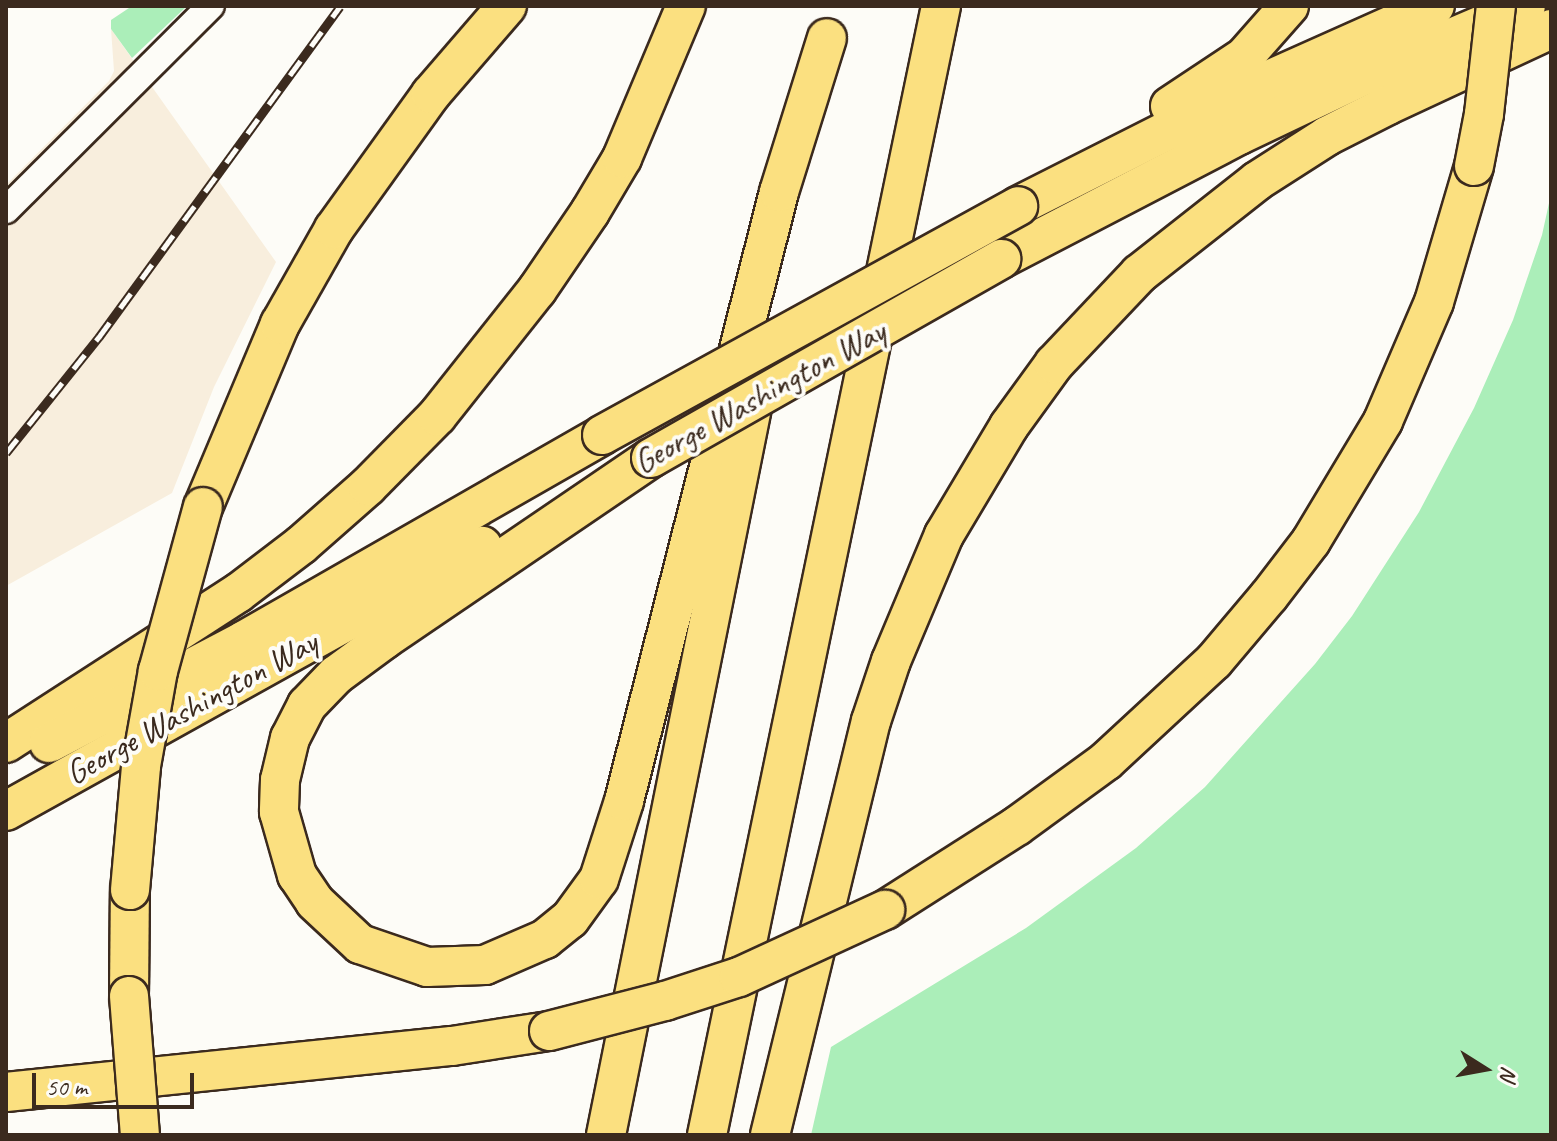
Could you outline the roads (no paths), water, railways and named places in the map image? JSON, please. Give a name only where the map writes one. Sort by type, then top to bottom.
[{"type":"highway","points":[[140,1135],[129,996],[130,890],[139,780],[158,671],[203,507],[280,324],[334,229],[431,94],[507,6]]},
{"type":"highway","points":[[6,743],[238,593],[301,545],[368,486],[437,416],[537,290],[590,212],[622,158],[686,6]]},
{"type":"highway","points":[[707,1135],[943,6]]},
{"type":"highway","points":[[1023,203],[1244,57],[1289,6]]},
{"type":"highway","name":"George Washington Way","points":[[6,765],[243,641],[602,435],[1023,203],[1264,82],[1435,6]]},
{"type":"highway","points":[[6,1092],[452,1046],[549,1031],[665,1001],[739,977],[885,910],[1017,826],[1106,761],[1214,661],[1311,541],[1383,421],[1434,302],[1474,166],[1487,99],[1496,6]]},
{"type":"highway","name":"George Washington Way","points":[[6,811],[526,522],[651,458],[1001,259],[1365,75],[1526,6]]},
{"type":"highway","points":[[651,458],[385,639],[336,675],[307,705],[290,738],[280,780],[279,812],[297,875],[315,902],[360,944],[427,967],[485,965],[545,939],[570,919],[599,879],[624,801],[779,192],[830,22]]},
{"type":"highway","points":[[606,1135],[830,22]]},
{"type":"highway","points":[[770,1135],[871,721],[891,661],[944,535],[1009,426],[1054,364],[1108,305],[1192,230],[1246,189],[1327,136],[1551,29]]},
{"type":"street","points":[[6,210],[211,6]]},
{"type":"railway","points":[[6,453],[99,337],[340,6]]}]
